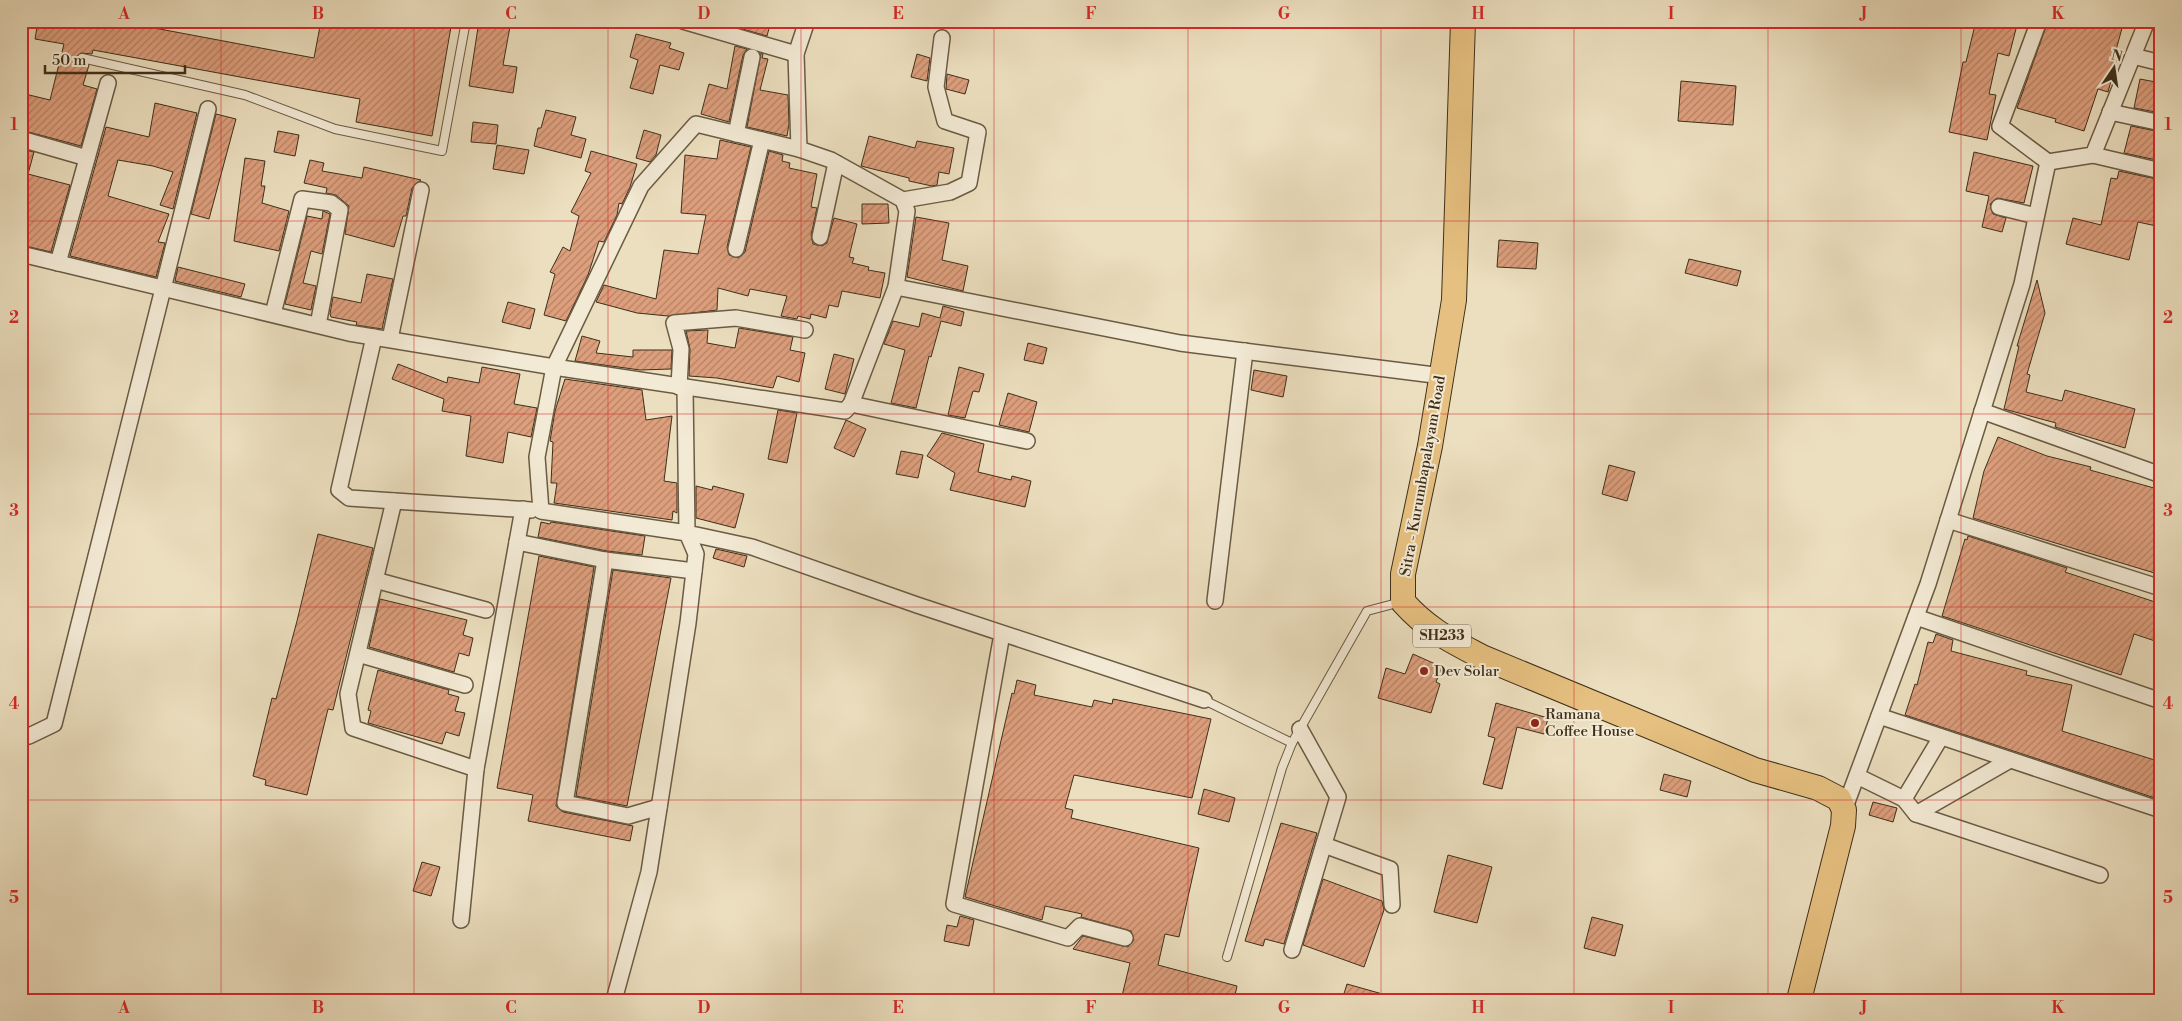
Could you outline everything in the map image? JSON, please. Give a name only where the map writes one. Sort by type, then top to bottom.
[{"type":"main road","name":"Sitra - Kurumbapalayam Road","points":[[1403,602],[1403,574],[1442,376],[1454,300],[1463,21]]},
{"type":"main road","name":"SH233","points":[[1403,602],[1421,622],[1441,636],[1482,657],[1755,770],[1818,788],[1839,799],[1844,810]]},
{"type":"main road","points":[[1799,1000],[1834,866],[1843,826],[1844,810]]},
{"type":"street","points":[[683,21],[796,54]]},
{"type":"street","points":[[799,148],[796,54],[807,21]]},
{"type":"street","points":[[2039,21],[2000,126],[2048,162],[2093,155],[2161,171]]},
{"type":"street","points":[[2093,155],[2147,21]]},
{"type":"street","points":[[541,511],[538,457],[554,367],[641,186],[696,124],[799,148],[836,163],[903,200],[950,192],[969,183],[978,132],[946,121],[936,87],[942,38]]},
{"type":"street","points":[[2133,56],[2161,64]]},
{"type":"street","points":[[736,134],[752,57]]},
{"type":"street","points":[[58,263],[108,83]]},
{"type":"street","points":[[21,736],[29,736],[54,724],[208,109]]},
{"type":"street","points":[[2110,112],[2161,123]]},
{"type":"street","points":[[21,139],[88,158]]},
{"type":"street","points":[[736,249],[762,140]]},
{"type":"street","points":[[1844,810],[1916,617],[1948,520],[2022,284],[2048,162]]},
{"type":"street","points":[[820,237],[836,163]]},
{"type":"street","points":[[390,339],[421,190]]},
{"type":"street","points":[[273,314],[302,199],[331,203],[340,210],[318,326]]},
{"type":"street","points":[[21,254],[318,326],[554,367],[845,411],[851,404],[896,287],[907,211],[903,200]]},
{"type":"street","points":[[1999,207],[2036,216]]},
{"type":"street","points":[[896,287],[1180,343],[1442,376]]},
{"type":"street","points":[[614,1000],[649,872],[696,554],[687,533],[681,349],[674,323],[736,318],[805,330]]},
{"type":"street","points":[[374,336],[338,490],[349,498],[541,511],[687,533],[752,547],[1002,634],[1204,700]]},
{"type":"street","points":[[1215,600],[1245,351]]},
{"type":"street","points":[[851,404],[1027,442]]},
{"type":"street","points":[[1982,411],[2161,475]]},
{"type":"street","points":[[394,501],[348,694],[353,728],[476,769]]},
{"type":"street","points":[[461,920],[476,769],[522,509]]},
{"type":"street","points":[[1948,520],[2161,588]]},
{"type":"street","points":[[517,542],[604,560],[694,571]]},
{"type":"street","points":[[604,560],[565,803],[628,816],[659,807]]},
{"type":"street","points":[[375,580],[486,610]]},
{"type":"street","points":[[1916,617],[2161,701]]},
{"type":"street","points":[[1002,634],[954,904],[1068,938],[1080,926],[1125,938]]},
{"type":"street","points":[[358,654],[464,685]]},
{"type":"street","points":[[1879,716],[2161,810]]},
{"type":"street","points":[[1292,950],[1338,797],[1300,730]]},
{"type":"street","points":[[1904,798],[1940,736]]},
{"type":"street","points":[[1916,814],[2010,760]]},
{"type":"street","points":[[1857,776],[1904,798],[1916,814],[2100,876]]},
{"type":"street","points":[[1324,844],[1390,869],[1392,905]]},
{"type":"lane","points":[[82,58],[245,95],[334,129],[442,151],[466,21]]},
{"type":"lane","points":[[1227,957],[1282,768],[1292,743],[1367,611],[1403,602]]},
{"type":"lane","points":[[1204,700],[1292,743]]},
{"type":"building","points":[[38,21],[117,21],[314,58],[321,21],[452,21],[432,136],[356,122],[360,99],[93,50],[92,54],[81,53],[76,57],[79,62],[89,65],[83,85],[97,89],[81,146],[21,130],[21,93],[50,100],[64,44],[35,39]]},
{"type":"building","points":[[479,21],[511,21],[503,65],[517,67],[513,93],[469,86]]},
{"type":"building","points":[[741,21],[771,21],[767,36],[739,28]]},
{"type":"building","points":[[1976,21],[2018,21],[2009,56],[1998,53],[1989,94],[1996,95],[1987,140],[1949,132],[1963,62],[1966,62]]},
{"type":"building","points":[[2048,21],[2124,21],[2116,50],[2119,51],[2108,92],[2098,89],[2084,131],[2055,122],[2056,119],[2017,108]]},
{"type":"building","points":[[636,34],[671,43],[669,48],[684,53],[679,70],[660,65],[653,94],[630,88],[638,60],[630,57]]},
{"type":"building","points":[[735,46],[747,49],[743,55],[729,122],[701,114],[709,84],[727,89]]},
{"type":"building","points":[[761,53],[763,54],[762,58],[768,59],[760,90],[788,95],[789,124],[787,136],[747,127]]},
{"type":"building","points":[[917,54],[930,58],[927,81],[911,77]]},
{"type":"building","points":[[947,74],[969,80],[965,94],[946,89]]},
{"type":"building","points":[[2140,79],[2161,83],[2161,113],[2134,108]]},
{"type":"building","points":[[1681,81],[1736,86],[1733,125],[1678,121]]},
{"type":"building","points":[[155,103],[197,113],[173,209],[160,205],[173,172],[153,166],[118,160],[108,196],[169,214],[158,242],[165,243],[156,277],[70,256],[106,127],[149,137]]},
{"type":"building","points":[[546,110],[576,117],[571,135],[586,139],[581,158],[534,146],[538,128],[541,128]]},
{"type":"building","points":[[216,114],[236,119],[209,219],[191,214]]},
{"type":"building","points":[[473,122],[498,125],[496,144],[471,142]]},
{"type":"building","points":[[2131,126],[2161,132],[2161,161],[2124,153]]},
{"type":"building","points":[[644,130],[661,135],[656,155],[650,162],[636,158]]},
{"type":"building","points":[[278,131],[299,135],[295,156],[274,152]]},
{"type":"building","points":[[869,136],[915,148],[917,141],[954,148],[949,174],[939,172],[937,185],[932,186],[861,166]]},
{"type":"building","points":[[720,140],[751,147],[727,247],[729,255],[738,258],[745,252],[769,151],[783,155],[782,161],[790,163],[789,168],[817,174],[811,207],[817,208],[811,235],[813,244],[822,246],[827,243],[834,218],[857,224],[849,257],[854,258],[852,263],[869,267],[868,270],[885,273],[880,298],[842,291],[838,307],[829,305],[826,318],[811,314],[810,319],[798,316],[797,319],[781,316],[787,296],[750,289],[748,296],[718,288],[717,310],[668,316],[637,313],[596,302],[604,285],[656,299],[664,250],[698,254],[706,215],[681,213],[685,155],[717,159]]},
{"type":"building","points":[[497,145],[529,150],[524,174],[493,169]]},
{"type":"building","points":[[21,149],[34,152],[28,174],[70,185],[51,252],[21,245],[21,200],[26,181],[21,181]]},
{"type":"building","points":[[591,151],[637,164],[630,187],[622,204],[619,203],[617,215],[604,242],[599,241],[588,275],[566,321],[544,315],[555,274],[550,272],[563,247],[570,251],[579,216],[571,212],[591,173],[585,171]]},
{"type":"building","points":[[1974,152],[2033,166],[2024,203],[1997,198],[1990,204],[1993,214],[2006,218],[2002,232],[1982,227],[1989,196],[1966,191]]},
{"type":"building","points":[[245,158],[265,161],[261,186],[265,186],[262,203],[289,211],[279,251],[234,241]]},
{"type":"building","points":[[310,160],[324,163],[322,171],[362,178],[364,167],[421,180],[412,188],[406,216],[403,216],[394,247],[345,234],[349,206],[336,195],[326,193],[327,188],[304,183]]},
{"type":"building","points":[[2119,171],[2161,180],[2161,227],[2138,222],[2129,260],[2066,244],[2073,218],[2101,225],[2111,178],[2117,179]]},
{"type":"building","points":[[862,204],[888,204],[889,223],[862,224]]},
{"type":"building","points":[[323,211],[330,214],[322,254],[311,251],[303,283],[316,286],[311,310],[285,304],[307,216],[322,219]]},
{"type":"building","points":[[916,217],[949,223],[942,260],[968,266],[963,291],[907,277]]},
{"type":"building","points":[[1499,240],[1538,243],[1536,269],[1497,267]]},
{"type":"building","points":[[1689,259],[1741,271],[1737,286],[1685,273]]},
{"type":"building","points":[[178,267],[245,284],[241,297],[175,281]]},
{"type":"building","points":[[367,274],[393,279],[382,329],[356,325],[357,322],[331,317],[330,314],[333,297],[361,303]]},
{"type":"building","points":[[2037,280],[2045,313],[2027,374],[2030,375],[2026,392],[2062,401],[2065,390],[2135,409],[2125,448],[2055,427],[2056,423],[2004,409],[2019,346],[2017,346]]},
{"type":"building","points":[[508,302],[535,309],[530,329],[502,322]]},
{"type":"building","points":[[943,306],[964,312],[961,326],[941,321],[931,357],[929,356],[916,408],[891,403],[905,350],[884,344],[893,321],[919,327],[922,313],[940,318]]},
{"type":"building","points":[[739,328],[793,337],[790,350],[805,353],[799,382],[777,376],[773,388],[717,378],[689,376],[690,349],[686,331],[708,330],[707,343],[735,348]]},
{"type":"building","points":[[582,336],[600,341],[596,353],[633,357],[633,350],[672,350],[671,369],[640,370],[575,361]]},
{"type":"building","points":[[1028,343],[1047,348],[1043,364],[1024,360]]},
{"type":"building","points":[[834,354],[854,359],[845,394],[825,389]]},
{"type":"building","points":[[398,364],[447,383],[448,377],[479,383],[482,367],[520,374],[514,404],[537,408],[531,437],[508,432],[503,463],[466,456],[471,416],[442,411],[444,399],[392,379]]},
{"type":"building","points":[[959,367],[984,374],[979,392],[973,391],[965,418],[948,415]]},
{"type":"building","points":[[1254,370],[1287,376],[1283,397],[1251,390]]},
{"type":"building","points":[[565,379],[642,390],[646,420],[672,416],[664,481],[677,483],[677,513],[673,511],[672,520],[554,503],[557,483],[551,483],[553,442],[550,441],[555,411]]},
{"type":"building","points":[[1008,393],[1037,402],[1029,432],[999,425]]},
{"type":"building","points":[[778,410],[797,413],[787,463],[768,459]]},
{"type":"building","points":[[846,420],[866,429],[854,457],[834,448]]},
{"type":"building","points":[[942,433],[984,444],[978,472],[1011,480],[1012,476],[1031,481],[1025,507],[950,490],[955,473],[927,456]]},
{"type":"building","points":[[1998,437],[2047,456],[2091,467],[2090,470],[2161,490],[2161,512],[2154,535],[2161,537],[2161,575],[1973,518],[1984,471]]},
{"type":"building","points":[[901,451],[923,455],[918,478],[896,474]]},
{"type":"building","points":[[1609,465],[1635,472],[1627,501],[1602,494]]},
{"type":"building","points":[[696,486],[712,490],[713,486],[744,494],[735,528],[696,518]]},
{"type":"building","points":[[541,522],[645,536],[642,555],[607,551],[538,537]]},
{"type":"building","points":[[318,534],[373,548],[333,710],[328,709],[307,795],[265,785],[266,780],[253,776],[272,698],[276,699],[297,621]]},
{"type":"building","points":[[1968,536],[2067,568],[2065,572],[2161,604],[2161,643],[2134,634],[2121,675],[1942,616],[1965,539],[1967,540]]},
{"type":"building","points":[[716,549],[747,556],[744,567],[713,558]]},
{"type":"building","points":[[539,556],[594,567],[556,806],[563,812],[633,826],[630,841],[528,821],[533,795],[497,788]]},
{"type":"building","points":[[613,570],[671,578],[627,806],[576,796]]},
{"type":"building","points":[[380,599],[467,620],[463,635],[473,638],[469,656],[459,653],[454,672],[369,647]]},
{"type":"building","points":[[1936,634],[1953,640],[1951,651],[2027,671],[2026,675],[2072,685],[2062,731],[2161,762],[2161,800],[1905,715],[1915,684],[1917,685],[1928,642],[1933,643]]},
{"type":"building","points":[[1413,654],[1442,667],[1436,682],[1440,684],[1431,713],[1378,698],[1386,668],[1405,674]]},
{"type":"building","points":[[378,670],[449,690],[448,694],[459,697],[455,711],[465,713],[459,736],[446,732],[442,744],[368,723],[371,711],[368,710]]},
{"type":"building","points":[[1017,680],[1036,685],[1034,695],[1092,707],[1094,700],[1112,704],[1113,699],[1211,719],[1192,798],[1074,775],[1065,808],[1073,810],[1071,818],[1199,848],[1179,937],[1165,934],[1158,965],[1237,986],[1234,1000],[1121,1000],[1130,963],[1073,949],[1083,936],[1128,947],[1134,940],[1131,931],[1081,917],[1082,914],[1045,906],[1042,920],[965,897],[1012,693],[1014,694]]},
{"type":"building","points":[[1496,703],[1548,718],[1544,734],[1517,727],[1502,789],[1483,784],[1495,738],[1488,736]]},
{"type":"building","points":[[1664,774],[1691,781],[1687,797],[1660,790]]},
{"type":"building","points":[[1204,789],[1235,798],[1229,822],[1198,814]]},
{"type":"building","points":[[1873,802],[1897,808],[1893,822],[1869,815]]},
{"type":"building","points":[[1281,823],[1317,833],[1284,944],[1265,939],[1263,946],[1245,941]]},
{"type":"building","points":[[1448,855],[1492,867],[1477,923],[1434,912]]},
{"type":"building","points":[[422,862],[440,867],[431,896],[413,891]]},
{"type":"building","points":[[1323,879],[1382,901],[1384,910],[1364,967],[1303,945]]},
{"type":"building","points":[[960,916],[974,920],[969,946],[944,941],[947,925],[957,927]]},
{"type":"building","points":[[1592,917],[1623,925],[1615,956],[1584,948]]},
{"type":"building","points":[[1347,984],[1386,995],[1386,1000],[1342,1000]]},
{"type":"place","name":"Dev Solar","points":[[1424,671]]},
{"type":"place","name":"Ramana Coffee House","points":[[1535,723]]}]
